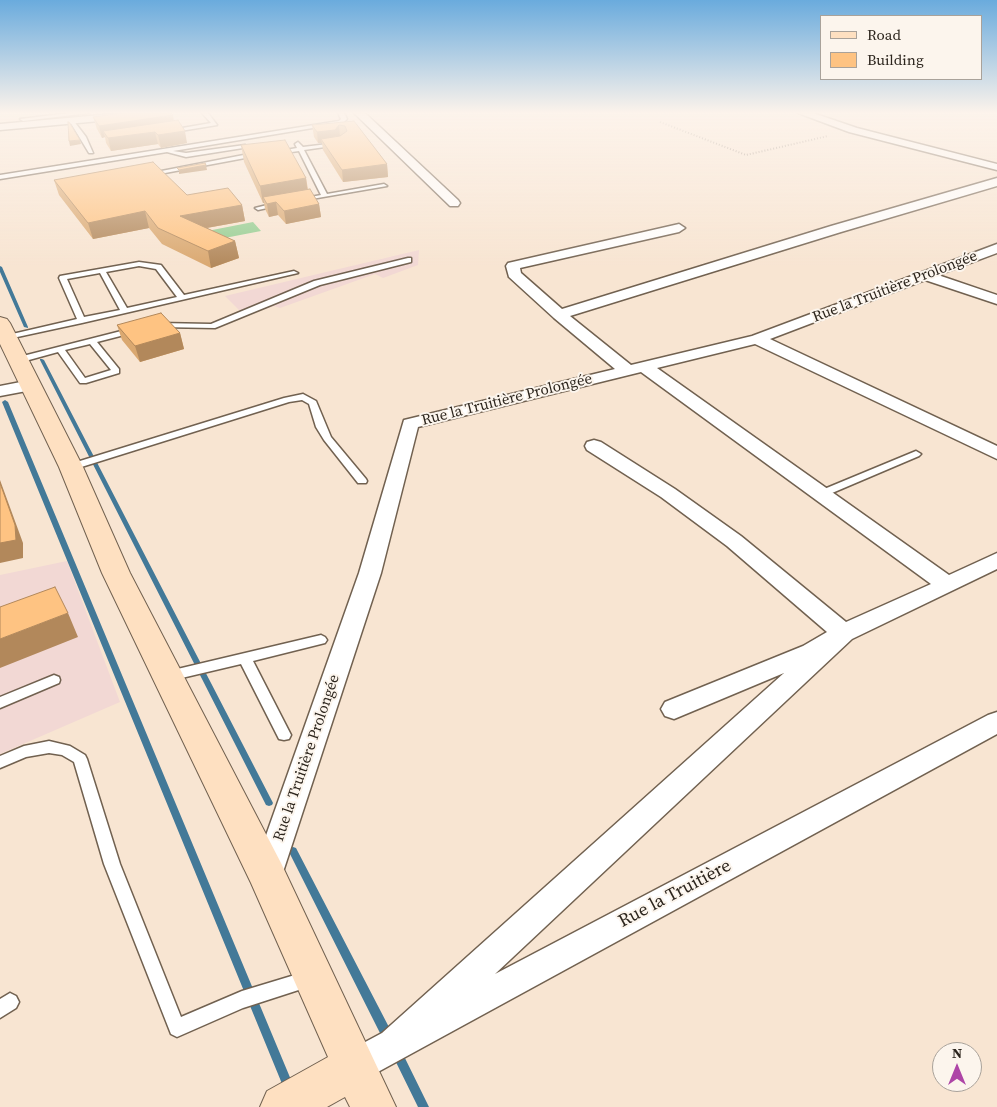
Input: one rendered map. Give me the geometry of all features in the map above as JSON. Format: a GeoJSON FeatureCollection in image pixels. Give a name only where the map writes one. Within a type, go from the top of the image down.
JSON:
{"type":"FeatureCollection","features":[{"type":"Feature","properties":{"kind":"main road"},"geometry":{"type":"LineString","coordinates":[[11,359],[71,467],[116,573],[268,876],[315,977],[353,1067],[373,1107]]}},
{"type":"Feature","properties":{"kind":"main road"},"geometry":{"type":"LineString","coordinates":[[283,1107],[353,1067]]}},
{"type":"Feature","properties":{"kind":"street"},"geometry":{"type":"LineString","coordinates":[[414,165],[454,203]]}},
{"type":"Feature","properties":{"kind":"street"},"geometry":{"type":"LineString","coordinates":[[559,315],[836,229],[997,182]]}},
{"type":"Feature","properties":{"kind":"street"},"geometry":{"type":"LineString","coordinates":[[679,228],[525,262],[513,266],[514,274],[559,315],[821,494],[948,585]]}},
{"type":"Feature","properties":{"kind":"street","name":"Rue la Truitière Prolongée"},"geometry":{"type":"LineString","coordinates":[[268,876],[370,573],[410,424],[756,339],[997,248]]}},
{"type":"Feature","properties":{"kind":"street"},"geometry":{"type":"LineString","coordinates":[[926,276],[997,300]]}},
{"type":"Feature","properties":{"kind":"street"},"geometry":{"type":"LineString","coordinates":[[756,339],[997,453]]}},
{"type":"Feature","properties":{"kind":"street"},"geometry":{"type":"LineString","coordinates":[[594,446],[668,493],[734,541],[844,633]]}},
{"type":"Feature","properties":{"kind":"street"},"geometry":{"type":"LineString","coordinates":[[674,709],[811,652],[844,633],[997,560]]}},
{"type":"Feature","properties":{"kind":"street"},"geometry":{"type":"LineString","coordinates":[[392,1046],[844,633]]}},
{"type":"Feature","properties":{"kind":"street","name":"Rue la Truitière"},"geometry":{"type":"LineString","coordinates":[[353,1067],[997,722]]}},
{"type":"Feature","properties":{"kind":"lane"},"geometry":{"type":"LineString","coordinates":[[0,177],[75,165]]}},
{"type":"Feature","properties":{"kind":"lane"},"geometry":{"type":"LineString","coordinates":[[146,174],[201,165]]}},
{"type":"Feature","properties":{"kind":"lane"},"geometry":{"type":"LineString","coordinates":[[309,165],[325,196]]}},
{"type":"Feature","properties":{"kind":"lane"},"geometry":{"type":"LineString","coordinates":[[297,201],[384,186]]}},
{"type":"Feature","properties":{"kind":"lane"},"geometry":{"type":"LineString","coordinates":[[258,208],[287,203]]}},
{"type":"Feature","properties":{"kind":"lane"},"geometry":{"type":"LineString","coordinates":[[11,359],[60,350],[148,326],[212,326],[317,283],[408,260]]}},
{"type":"Feature","properties":{"kind":"lane"},"geometry":{"type":"LineString","coordinates":[[82,321],[63,278],[139,264],[158,267],[182,298]]}},
{"type":"Feature","properties":{"kind":"lane"},"geometry":{"type":"LineString","coordinates":[[102,271],[125,311]]}},
{"type":"Feature","properties":{"kind":"lane"},"geometry":{"type":"LineString","coordinates":[[11,359],[82,321],[294,273]]}},
{"type":"Feature","properties":{"kind":"lane"},"geometry":{"type":"LineString","coordinates":[[60,350],[83,381],[116,371],[92,341]]}},
{"type":"Feature","properties":{"kind":"lane"},"geometry":{"type":"LineString","coordinates":[[71,467],[286,400],[303,398],[313,402],[324,433],[362,482]]}},
{"type":"Feature","properties":{"kind":"lane"},"geometry":{"type":"LineString","coordinates":[[821,494],[916,454]]}},
{"type":"Feature","properties":{"kind":"lane"},"geometry":{"type":"LineString","coordinates":[[167,676],[321,640]]}},
{"type":"Feature","properties":{"kind":"lane"},"geometry":{"type":"LineString","coordinates":[[245,658],[284,735]]}},
{"type":"Feature","properties":{"kind":"lane"},"geometry":{"type":"LineString","coordinates":[[0,703],[54,680]]}},
{"type":"Feature","properties":{"kind":"lane"},"geometry":{"type":"LineString","coordinates":[[0,762],[24,752],[49,747],[65,750],[80,759],[112,864],[177,1028],[242,1000],[315,977]]}},
{"type":"Feature","properties":{"kind":"shaded area"},"geometry":{"type":"Polygon","coordinates":[[[419,250],[418,265],[383,278],[375,274],[280,308],[274,306],[245,316],[225,296],[419,250]]]}},
{"type":"Feature","properties":{"kind":"shaded area"},"geometry":{"type":"Polygon","coordinates":[[[67,561],[120,702],[0,754],[0,575],[67,561]]]}},
{"type":"Feature","properties":{"kind":"green space"},"geometry":{"type":"Polygon","coordinates":[[[253,222],[261,231],[209,241],[202,232],[253,222]]]}},
{"type":"Feature","properties":{"kind":"building"},"geometry":{"type":"Polygon","coordinates":[[[138,165],[156,165],[187,195],[228,188],[242,205],[180,216],[235,241],[208,251],[158,228],[145,211],[88,223],[54,180],[138,165]]]}},
{"type":"Feature","properties":{"kind":"building"},"geometry":{"type":"Polygon","coordinates":[[[196,165],[206,165],[179,170],[177,168],[196,165]]]}},
{"type":"Feature","properties":{"kind":"building"},"geometry":{"type":"Polygon","coordinates":[[[250,165],[299,165],[306,178],[260,186],[250,165]]]}},
{"type":"Feature","properties":{"kind":"building"},"geometry":{"type":"Polygon","coordinates":[[[338,165],[382,165],[342,170],[338,165]]]}},
{"type":"Feature","properties":{"kind":"building"},"geometry":{"type":"Polygon","coordinates":[[[310,189],[319,204],[284,211],[276,202],[267,204],[263,197],[310,189]]]}},
{"type":"Feature","properties":{"kind":"building"},"geometry":{"type":"Polygon","coordinates":[[[161,313],[180,333],[135,346],[117,325],[161,313]]]}},
{"type":"Feature","properties":{"kind":"building"},"geometry":{"type":"Polygon","coordinates":[[[0,483],[15,525],[16,540],[0,543],[0,483]]]}},
{"type":"Feature","properties":{"kind":"building"},"geometry":{"type":"Polygon","coordinates":[[[55,587],[68,613],[0,639],[0,607],[55,587]]]}},
{"type":"Feature","properties":{"kind":"waterway"},"geometry":{"type":"LineString","coordinates":[[0,267],[26,327]]}},
{"type":"Feature","properties":{"kind":"waterway"},"geometry":{"type":"LineString","coordinates":[[42,360],[269,803]]}},
{"type":"Feature","properties":{"kind":"waterway"},"geometry":{"type":"LineString","coordinates":[[5,402],[289,1087]]}},
{"type":"Feature","properties":{"kind":"waterway"},"geometry":{"type":"LineString","coordinates":[[293,851],[388,1037]]}},
{"type":"Feature","properties":{"kind":"waterway"},"geometry":{"type":"LineString","coordinates":[[396,1052],[424,1107]]}}]}
